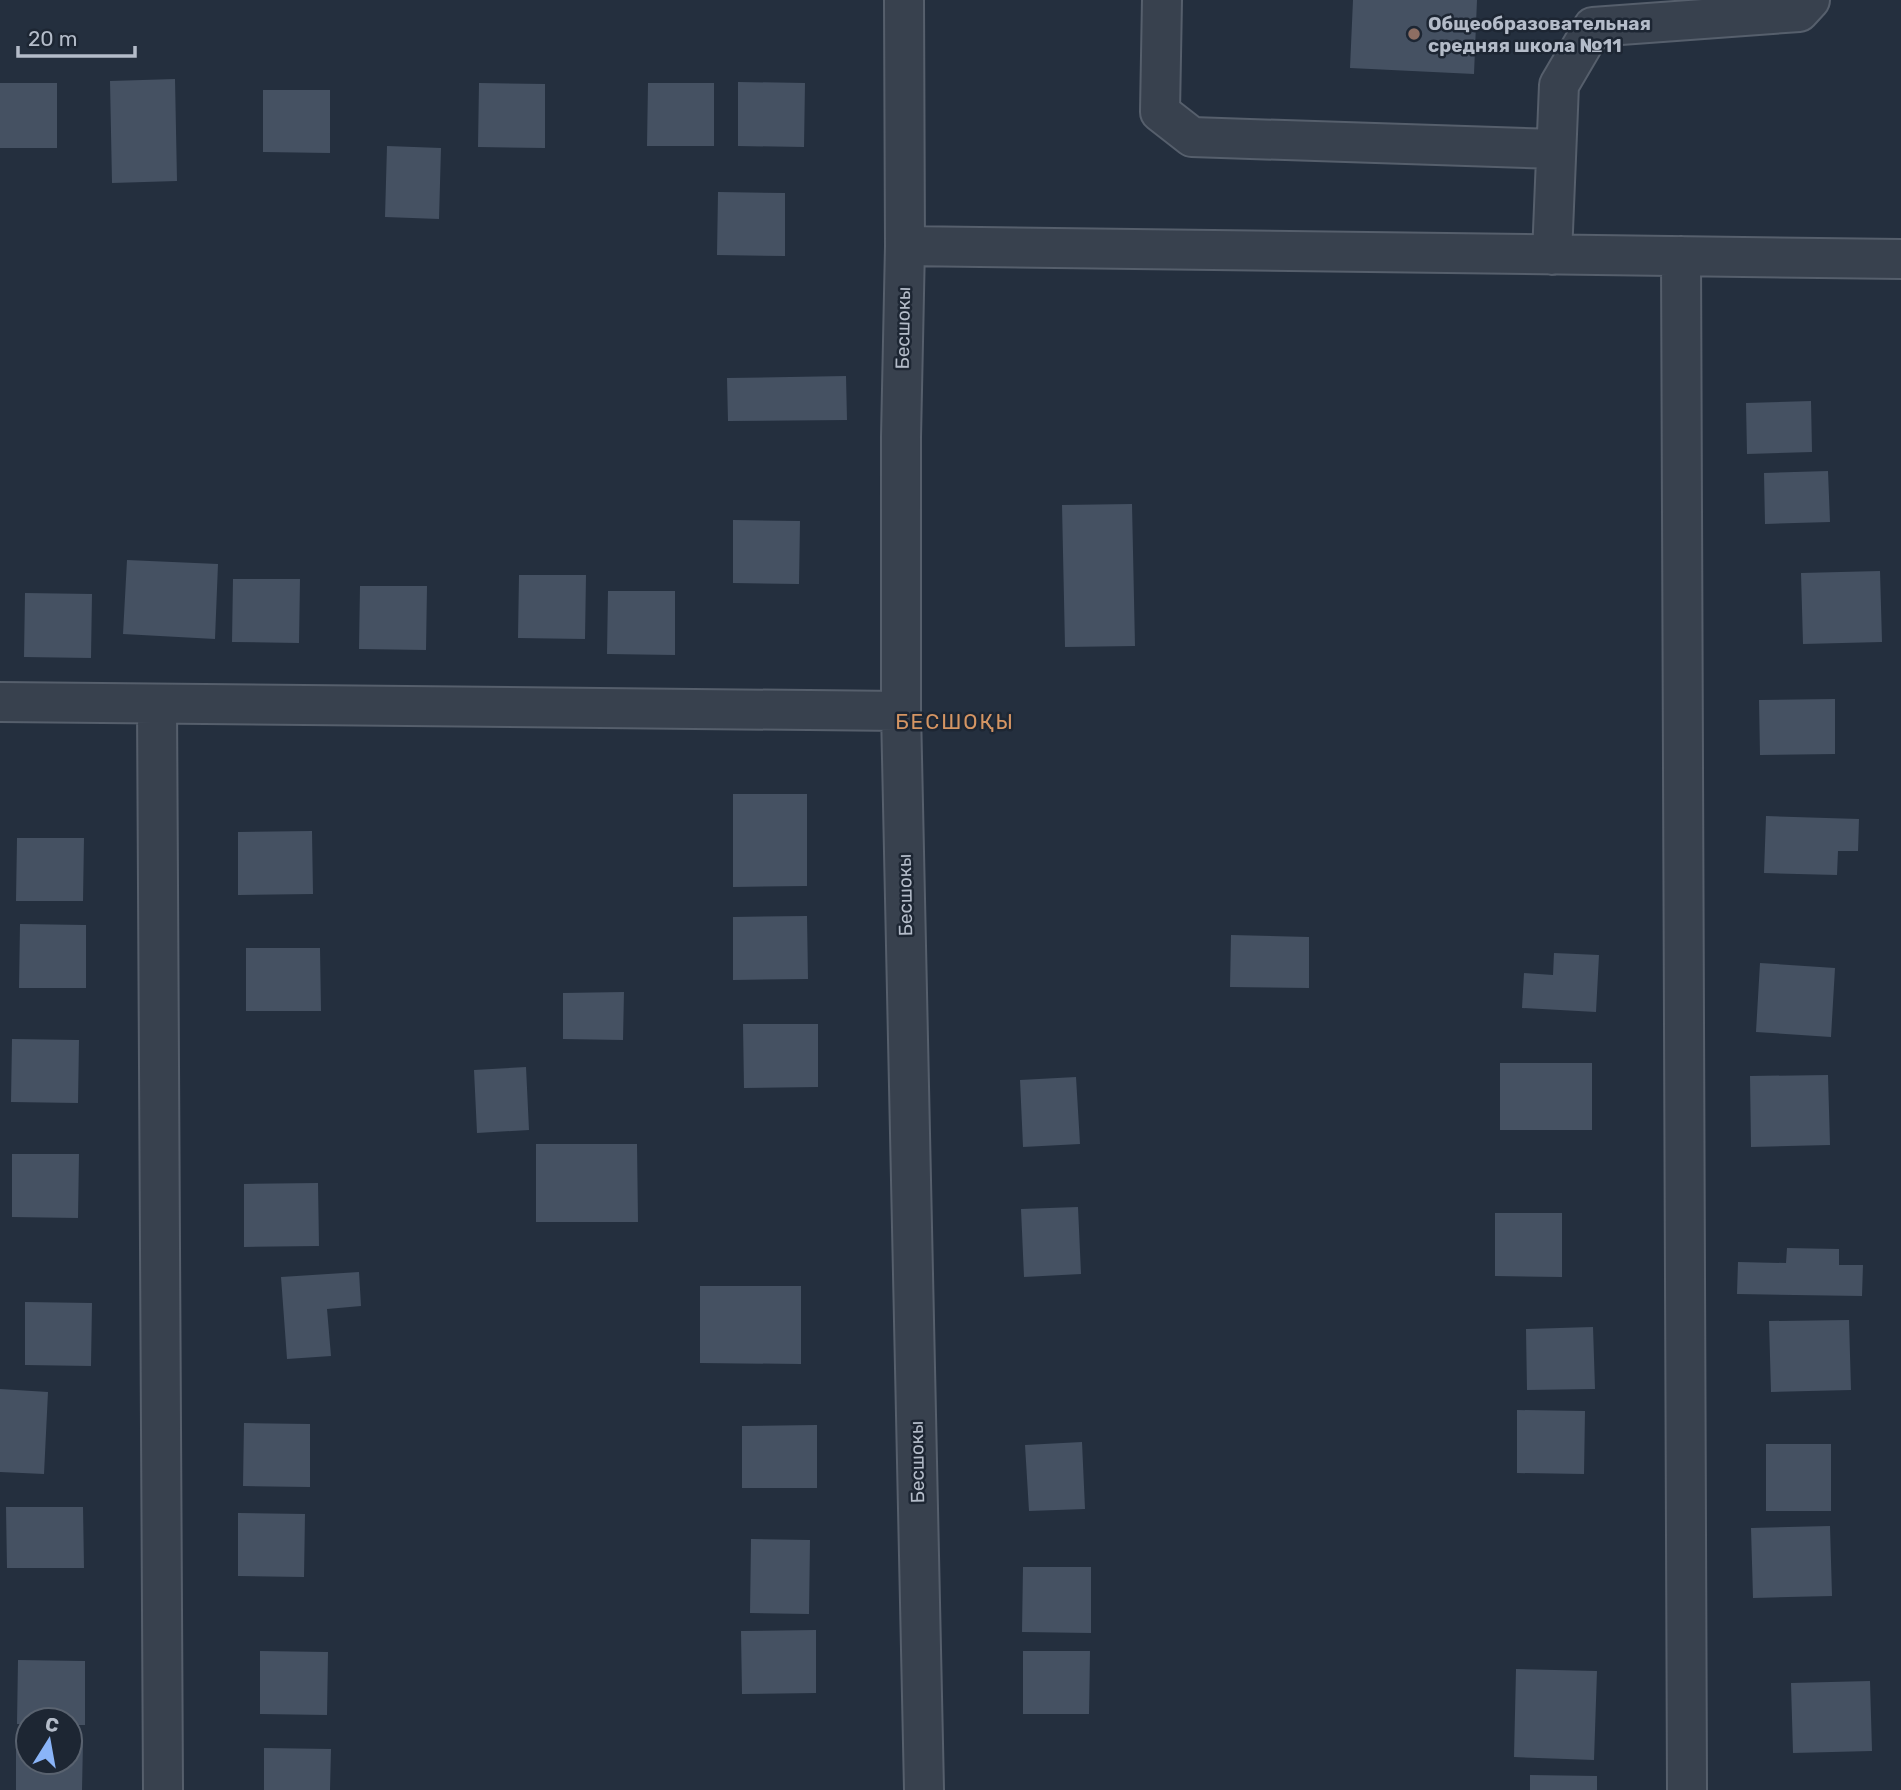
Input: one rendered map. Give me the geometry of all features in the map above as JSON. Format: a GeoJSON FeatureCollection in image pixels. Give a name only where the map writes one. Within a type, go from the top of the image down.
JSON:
{"type":"FeatureCollection","features":[{"type":"Feature","properties":{"kind":"street","name":"Бесшокы"},"geometry":{"type":"LineString","coordinates":[[904,0],[901,711],[924,1790]]}},
{"type":"Feature","properties":{"kind":"street"},"geometry":{"type":"LineString","coordinates":[[1162,0],[1160,112],[1192,137],[1556,149]]}},
{"type":"Feature","properties":{"kind":"street"},"geometry":{"type":"LineString","coordinates":[[1552,255],[1559,85],[1593,27],[1799,12],[1810,0]]}},
{"type":"Feature","properties":{"kind":"street"},"geometry":{"type":"LineString","coordinates":[[905,246],[1901,259]]}},
{"type":"Feature","properties":{"kind":"street"},"geometry":{"type":"LineString","coordinates":[[1681,256],[1687,1790]]}},
{"type":"Feature","properties":{"kind":"street"},"geometry":{"type":"LineString","coordinates":[[0,702],[901,711]]}},
{"type":"Feature","properties":{"kind":"street"},"geometry":{"type":"LineString","coordinates":[[157,704],[163,1790]]}},
{"type":"Feature","properties":{"kind":"building","name":"Общеобразовательная средняя школа №11"},"geometry":{"type":"Polygon","coordinates":[[[1353,0],[1477,0],[1474,74],[1350,68],[1353,0]]]}},
{"type":"Feature","properties":{"kind":"building"},"geometry":{"type":"Polygon","coordinates":[[[175,79],[177,181],[112,183],[110,81],[175,79]]]}},
{"type":"Feature","properties":{"kind":"building"},"geometry":{"type":"Polygon","coordinates":[[[738,82],[805,83],[804,147],[738,146],[738,82]]]}},
{"type":"Feature","properties":{"kind":"building"},"geometry":{"type":"Polygon","coordinates":[[[0,83],[57,83],[57,148],[0,148],[0,83]]]}},
{"type":"Feature","properties":{"kind":"building"},"geometry":{"type":"Polygon","coordinates":[[[479,83],[545,84],[545,148],[478,147],[479,83]]]}},
{"type":"Feature","properties":{"kind":"building"},"geometry":{"type":"Polygon","coordinates":[[[648,83],[714,83],[714,146],[647,146],[648,83]]]}},
{"type":"Feature","properties":{"kind":"building"},"geometry":{"type":"Polygon","coordinates":[[[263,90],[330,90],[330,153],[263,152],[263,90]]]}},
{"type":"Feature","properties":{"kind":"building"},"geometry":{"type":"Polygon","coordinates":[[[387,146],[441,148],[439,219],[385,217],[387,146]]]}},
{"type":"Feature","properties":{"kind":"building"},"geometry":{"type":"Polygon","coordinates":[[[718,192],[785,193],[785,256],[717,255],[718,192]]]}},
{"type":"Feature","properties":{"kind":"building"},"geometry":{"type":"Polygon","coordinates":[[[846,376],[847,420],[728,421],[727,378],[846,376]]]}},
{"type":"Feature","properties":{"kind":"building"},"geometry":{"type":"Polygon","coordinates":[[[1811,401],[1812,452],[1747,454],[1746,403],[1811,401]]]}},
{"type":"Feature","properties":{"kind":"building"},"geometry":{"type":"Polygon","coordinates":[[[1828,471],[1830,522],[1765,524],[1764,473],[1828,471]]]}},
{"type":"Feature","properties":{"kind":"building"},"geometry":{"type":"Polygon","coordinates":[[[1132,504],[1135,646],[1065,647],[1062,505],[1132,504]]]}},
{"type":"Feature","properties":{"kind":"building"},"geometry":{"type":"Polygon","coordinates":[[[733,520],[800,521],[799,584],[733,583],[733,520]]]}},
{"type":"Feature","properties":{"kind":"building"},"geometry":{"type":"Polygon","coordinates":[[[127,560],[218,564],[215,639],[123,634],[127,560]]]}},
{"type":"Feature","properties":{"kind":"building"},"geometry":{"type":"Polygon","coordinates":[[[1880,571],[1882,642],[1803,644],[1801,573],[1880,571]]]}},
{"type":"Feature","properties":{"kind":"building"},"geometry":{"type":"Polygon","coordinates":[[[519,575],[586,575],[585,639],[518,638],[519,575]]]}},
{"type":"Feature","properties":{"kind":"building"},"geometry":{"type":"Polygon","coordinates":[[[233,579],[300,579],[299,643],[232,642],[233,579]]]}},
{"type":"Feature","properties":{"kind":"building"},"geometry":{"type":"Polygon","coordinates":[[[360,586],[427,586],[426,650],[359,649],[360,586]]]}},
{"type":"Feature","properties":{"kind":"building"},"geometry":{"type":"Polygon","coordinates":[[[608,591],[675,591],[675,655],[607,654],[608,591]]]}},
{"type":"Feature","properties":{"kind":"building"},"geometry":{"type":"Polygon","coordinates":[[[25,593],[92,594],[91,658],[24,657],[25,593]]]}},
{"type":"Feature","properties":{"kind":"building"},"geometry":{"type":"Polygon","coordinates":[[[1835,699],[1835,754],[1760,755],[1759,700],[1835,699]]]}},
{"type":"Feature","properties":{"kind":"building"},"geometry":{"type":"Polygon","coordinates":[[[733,794],[807,794],[807,886],[733,887],[733,794]]]}},
{"type":"Feature","properties":{"kind":"building"},"geometry":{"type":"Polygon","coordinates":[[[1766,816],[1859,819],[1858,851],[1838,851],[1837,875],[1764,873],[1766,816]]]}},
{"type":"Feature","properties":{"kind":"building"},"geometry":{"type":"Polygon","coordinates":[[[312,831],[313,894],[238,895],[238,832],[312,831]]]}},
{"type":"Feature","properties":{"kind":"building"},"geometry":{"type":"Polygon","coordinates":[[[17,838],[84,838],[83,901],[16,901],[17,838]]]}},
{"type":"Feature","properties":{"kind":"building"},"geometry":{"type":"Polygon","coordinates":[[[807,916],[808,979],[733,980],[733,917],[807,916]]]}},
{"type":"Feature","properties":{"kind":"building"},"geometry":{"type":"Polygon","coordinates":[[[20,924],[86,925],[86,988],[19,988],[20,924]]]}},
{"type":"Feature","properties":{"kind":"building"},"geometry":{"type":"Polygon","coordinates":[[[1231,935],[1309,937],[1309,988],[1230,987],[1231,935]]]}},
{"type":"Feature","properties":{"kind":"building"},"geometry":{"type":"Polygon","coordinates":[[[246,948],[320,948],[321,1011],[246,1011],[246,948]]]}},
{"type":"Feature","properties":{"kind":"building"},"geometry":{"type":"Polygon","coordinates":[[[1554,953],[1599,955],[1596,1012],[1522,1008],[1524,973],[1553,975],[1554,953]]]}},
{"type":"Feature","properties":{"kind":"building"},"geometry":{"type":"Polygon","coordinates":[[[1760,963],[1835,968],[1831,1037],[1756,1032],[1760,963]]]}},
{"type":"Feature","properties":{"kind":"building"},"geometry":{"type":"Polygon","coordinates":[[[624,992],[623,1040],[563,1039],[563,993],[624,992]]]}},
{"type":"Feature","properties":{"kind":"building"},"geometry":{"type":"Polygon","coordinates":[[[743,1024],[818,1024],[818,1087],[744,1088],[743,1024]]]}},
{"type":"Feature","properties":{"kind":"building"},"geometry":{"type":"Polygon","coordinates":[[[12,1039],[79,1040],[78,1103],[11,1102],[12,1039]]]}},
{"type":"Feature","properties":{"kind":"building"},"geometry":{"type":"Polygon","coordinates":[[[1500,1063],[1592,1063],[1592,1130],[1500,1130],[1500,1063]]]}},
{"type":"Feature","properties":{"kind":"building"},"geometry":{"type":"Polygon","coordinates":[[[526,1067],[529,1130],[477,1133],[474,1070],[526,1067]]]}},
{"type":"Feature","properties":{"kind":"building"},"geometry":{"type":"Polygon","coordinates":[[[1828,1075],[1830,1145],[1751,1147],[1750,1076],[1828,1075]]]}},
{"type":"Feature","properties":{"kind":"building"},"geometry":{"type":"Polygon","coordinates":[[[1076,1077],[1080,1144],[1023,1147],[1020,1080],[1076,1077]]]}},
{"type":"Feature","properties":{"kind":"building"},"geometry":{"type":"Polygon","coordinates":[[[536,1144],[637,1144],[638,1222],[536,1222],[536,1144]]]}},
{"type":"Feature","properties":{"kind":"building"},"geometry":{"type":"Polygon","coordinates":[[[12,1154],[79,1154],[78,1218],[12,1217],[12,1154]]]}},
{"type":"Feature","properties":{"kind":"building"},"geometry":{"type":"Polygon","coordinates":[[[318,1183],[319,1246],[244,1247],[244,1184],[318,1183]]]}},
{"type":"Feature","properties":{"kind":"building"},"geometry":{"type":"Polygon","coordinates":[[[1078,1207],[1081,1274],[1024,1277],[1021,1209],[1078,1207]]]}},
{"type":"Feature","properties":{"kind":"building"},"geometry":{"type":"Polygon","coordinates":[[[1495,1213],[1562,1213],[1562,1277],[1495,1276],[1495,1213]]]}},
{"type":"Feature","properties":{"kind":"building"},"geometry":{"type":"Polygon","coordinates":[[[1787,1248],[1839,1249],[1839,1265],[1863,1265],[1862,1296],[1737,1294],[1738,1262],[1786,1263],[1787,1248]]]}},
{"type":"Feature","properties":{"kind":"building"},"geometry":{"type":"Polygon","coordinates":[[[359,1272],[361,1306],[327,1309],[331,1356],[287,1359],[281,1277],[359,1272]]]}},
{"type":"Feature","properties":{"kind":"building"},"geometry":{"type":"Polygon","coordinates":[[[700,1286],[801,1286],[801,1364],[700,1363],[700,1286]]]}},
{"type":"Feature","properties":{"kind":"building"},"geometry":{"type":"Polygon","coordinates":[[[25,1302],[92,1303],[91,1366],[25,1365],[25,1302]]]}},
{"type":"Feature","properties":{"kind":"building"},"geometry":{"type":"Polygon","coordinates":[[[1849,1320],[1851,1390],[1771,1392],[1769,1321],[1849,1320]]]}},
{"type":"Feature","properties":{"kind":"building"},"geometry":{"type":"Polygon","coordinates":[[[1593,1327],[1595,1389],[1527,1390],[1526,1329],[1593,1327]]]}},
{"type":"Feature","properties":{"kind":"building"},"geometry":{"type":"Polygon","coordinates":[[[0,1389],[48,1392],[44,1474],[0,1472],[0,1389]]]}},
{"type":"Feature","properties":{"kind":"building"},"geometry":{"type":"Polygon","coordinates":[[[1517,1410],[1585,1411],[1584,1474],[1517,1473],[1517,1410]]]}},
{"type":"Feature","properties":{"kind":"building"},"geometry":{"type":"Polygon","coordinates":[[[244,1423],[310,1424],[310,1487],[243,1486],[244,1423]]]}},
{"type":"Feature","properties":{"kind":"building"},"geometry":{"type":"Polygon","coordinates":[[[817,1425],[817,1488],[742,1488],[742,1426],[817,1425]]]}},
{"type":"Feature","properties":{"kind":"building"},"geometry":{"type":"Polygon","coordinates":[[[1082,1442],[1085,1509],[1029,1511],[1025,1445],[1082,1442]]]}},
{"type":"Feature","properties":{"kind":"building"},"geometry":{"type":"Polygon","coordinates":[[[1766,1444],[1831,1444],[1831,1511],[1766,1511],[1766,1444]]]}},
{"type":"Feature","properties":{"kind":"building"},"geometry":{"type":"Polygon","coordinates":[[[6,1507],[83,1507],[84,1568],[7,1568],[6,1507]]]}},
{"type":"Feature","properties":{"kind":"building"},"geometry":{"type":"Polygon","coordinates":[[[238,1513],[305,1514],[304,1577],[238,1576],[238,1513]]]}},
{"type":"Feature","properties":{"kind":"building"},"geometry":{"type":"Polygon","coordinates":[[[1830,1526],[1832,1596],[1753,1598],[1751,1528],[1830,1526]]]}},
{"type":"Feature","properties":{"kind":"building"},"geometry":{"type":"Polygon","coordinates":[[[751,1539],[810,1540],[809,1614],[750,1613],[751,1539]]]}},
{"type":"Feature","properties":{"kind":"building"},"geometry":{"type":"Polygon","coordinates":[[[1023,1567],[1091,1567],[1091,1633],[1022,1632],[1023,1567]]]}},
{"type":"Feature","properties":{"kind":"building"},"geometry":{"type":"Polygon","coordinates":[[[816,1630],[816,1693],[742,1694],[741,1631],[816,1630]]]}},
{"type":"Feature","properties":{"kind":"building"},"geometry":{"type":"Polygon","coordinates":[[[260,1651],[328,1652],[327,1715],[260,1714],[260,1651]]]}},
{"type":"Feature","properties":{"kind":"building"},"geometry":{"type":"Polygon","coordinates":[[[1023,1651],[1090,1651],[1089,1714],[1023,1714],[1023,1651]]]}},
{"type":"Feature","properties":{"kind":"building"},"geometry":{"type":"Polygon","coordinates":[[[18,1660],[85,1661],[85,1725],[84,1706],[17,1706],[18,1660]]]}},
{"type":"Feature","properties":{"kind":"building"},"geometry":{"type":"Polygon","coordinates":[[[1516,1669],[1597,1671],[1594,1760],[1514,1757],[1516,1669]]]}},
{"type":"Feature","properties":{"kind":"building"},"geometry":{"type":"Polygon","coordinates":[[[1870,1681],[1872,1751],[1793,1753],[1791,1683],[1870,1681]]]}},
{"type":"Feature","properties":{"kind":"building"},"geometry":{"type":"Polygon","coordinates":[[[264,1748],[331,1749],[330,1790],[264,1790],[264,1748]]]}},
{"type":"Feature","properties":{"kind":"building"},"geometry":{"type":"Polygon","coordinates":[[[1530,1775],[1597,1776],[1597,1790],[1530,1790],[1530,1775]]]}},
{"type":"Feature","properties":{"kind":"building"},"geometry":{"type":"Polygon","coordinates":[[[16,1776],[82,1776],[82,1790],[16,1790],[16,1776]]]}},
{"type":"Feature","properties":{"kind":"place","name":"Общеобразовательная средняя школа №11"},"geometry":{"type":"Point","coordinates":[1414,34]}},
{"type":"Feature","properties":{"kind":"district","name":"БЕСШОҚЫ"},"geometry":{"type":"Point","coordinates":[955,721]}}]}
